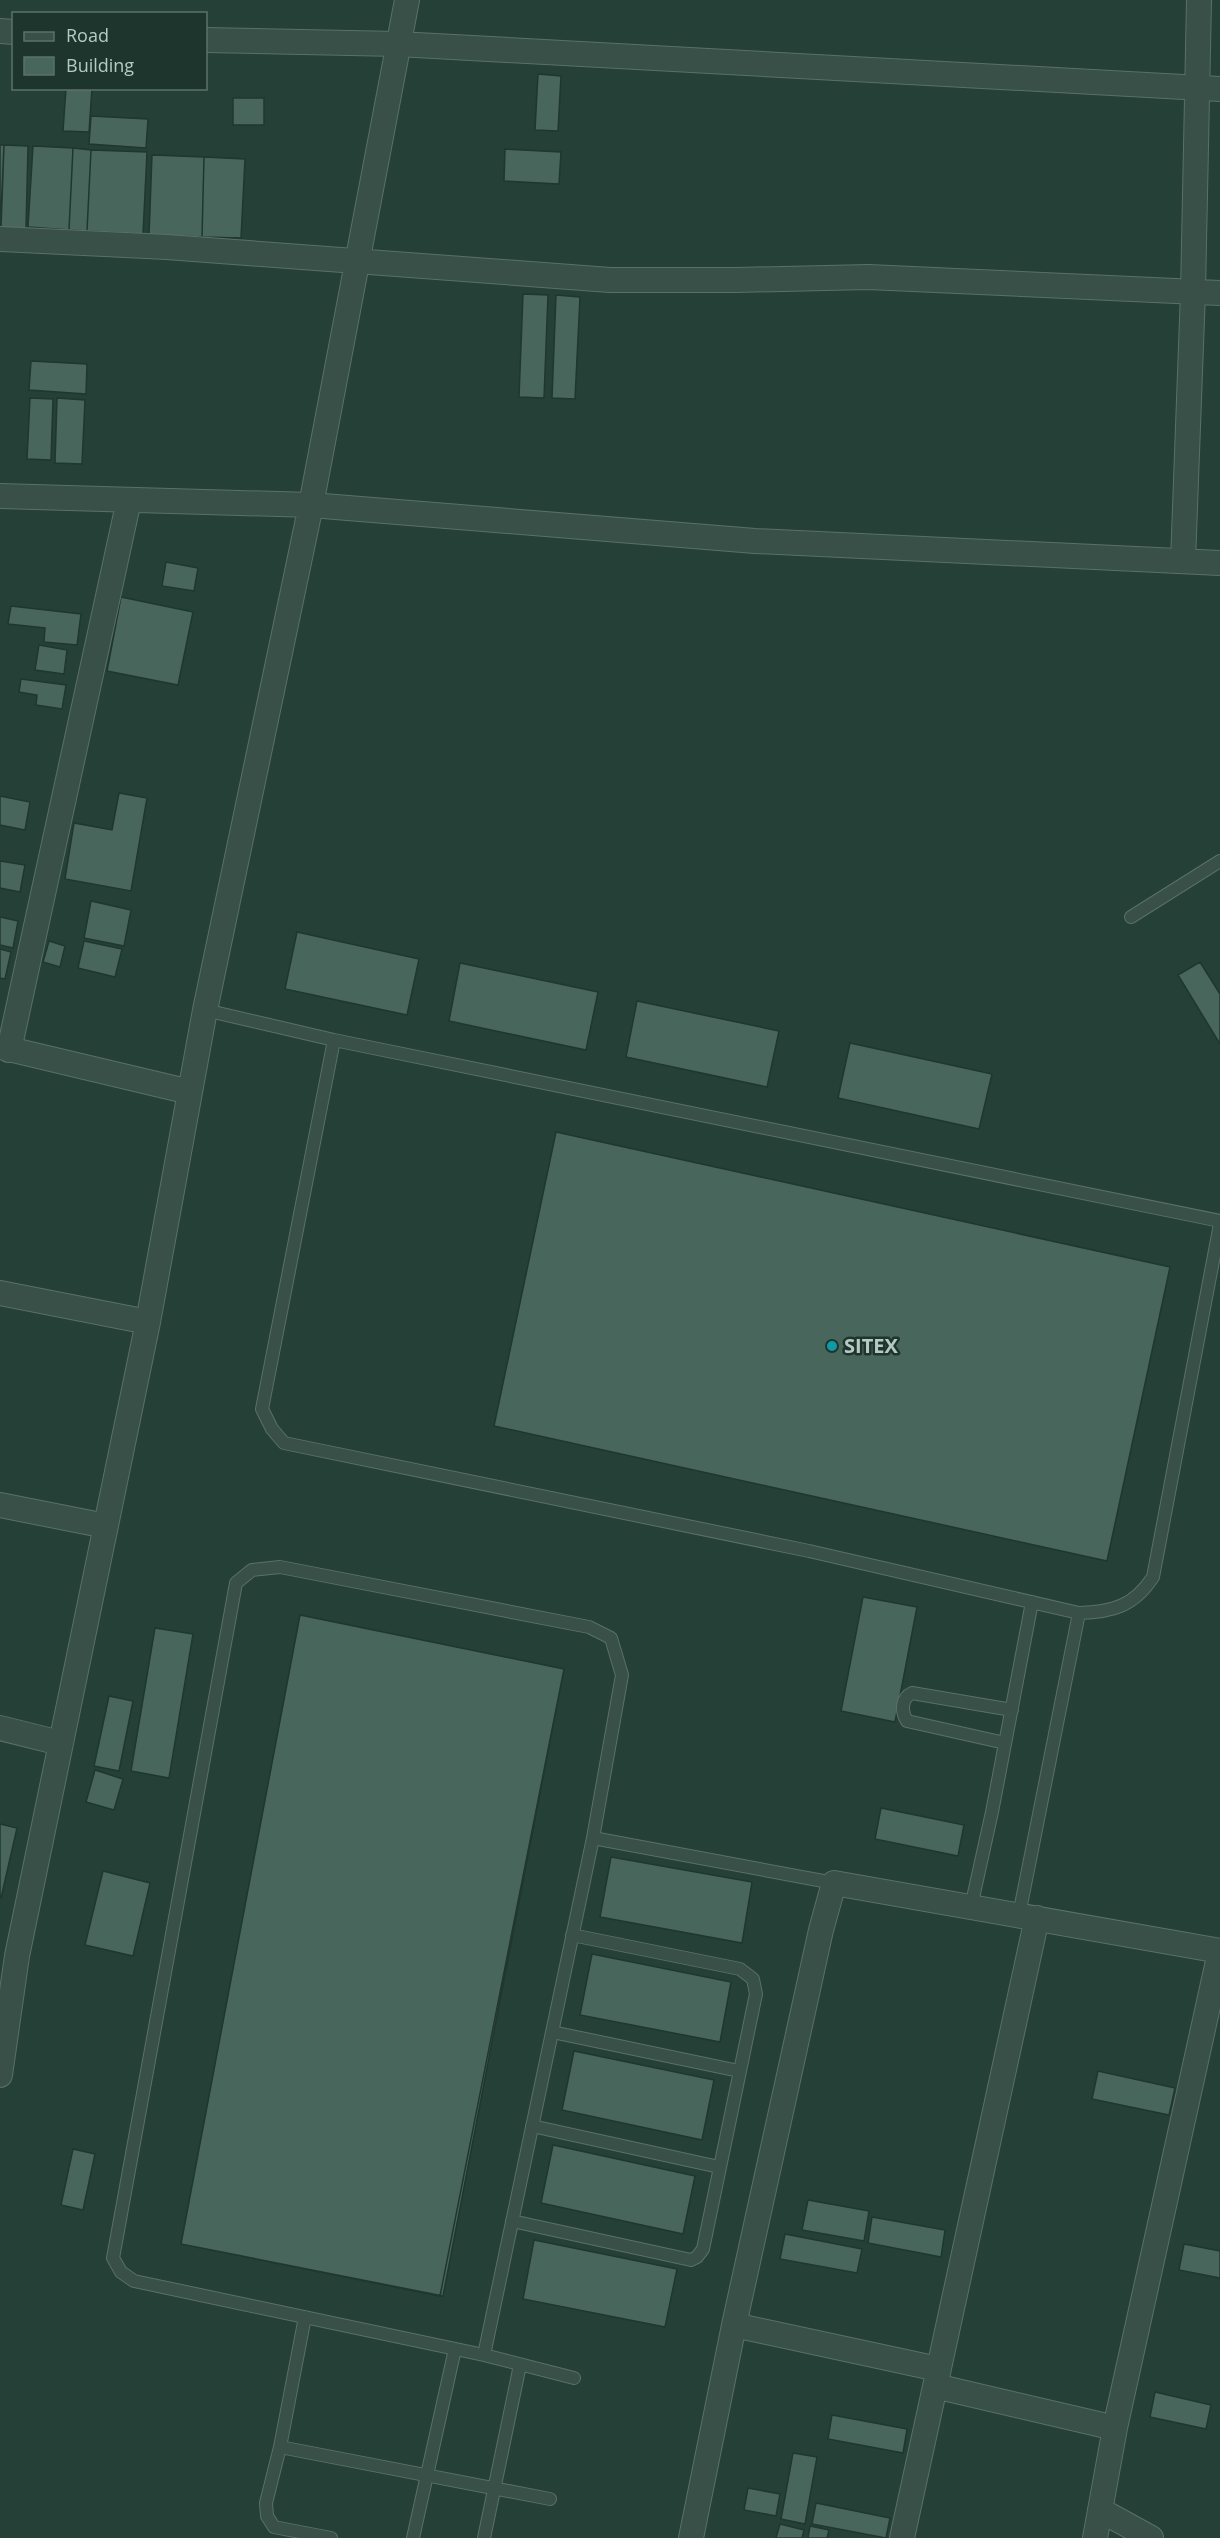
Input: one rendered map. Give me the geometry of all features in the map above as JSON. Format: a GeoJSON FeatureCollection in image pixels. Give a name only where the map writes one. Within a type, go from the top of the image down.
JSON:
{"type":"FeatureCollection","features":[{"type":"Feature","properties":{"kind":"street"},"geometry":{"type":"LineString","coordinates":[[0,2075],[9,1954],[60,1743],[148,1322],[205,1010],[311,505],[407,0]]}},
{"type":"Feature","properties":{"kind":"street"},"geometry":{"type":"LineString","coordinates":[[1183,561],[1193,292],[1199,0]]}},
{"type":"Feature","properties":{"kind":"street"},"geometry":{"type":"LineString","coordinates":[[207,40],[398,44],[1220,89]]}},
{"type":"Feature","properties":{"kind":"street"},"geometry":{"type":"LineString","coordinates":[[0,239],[167,247],[610,280],[868,277],[1220,293]]}},
{"type":"Feature","properties":{"kind":"street"},"geometry":{"type":"LineString","coordinates":[[0,496],[311,505],[755,541],[1220,563]]}},
{"type":"Feature","properties":{"kind":"street"},"geometry":{"type":"LineString","coordinates":[[129,500],[5,1048],[190,1092]]}},
{"type":"Feature","properties":{"kind":"street"},"geometry":{"type":"LineString","coordinates":[[0,1293],[148,1322]]}},
{"type":"Feature","properties":{"kind":"street"},"geometry":{"type":"LineString","coordinates":[[0,1505],[106,1526]]}},
{"type":"Feature","properties":{"kind":"street"},"geometry":{"type":"LineString","coordinates":[[0,1728],[60,1743]]}},
{"type":"Feature","properties":{"kind":"street"},"geometry":{"type":"LineString","coordinates":[[690,2538],[734,2325],[821,1930],[834,1883],[1220,1951],[1115,2428],[1095,2538]]}},
{"type":"Feature","properties":{"kind":"street"},"geometry":{"type":"LineString","coordinates":[[902,2538],[1028,1916]]}},
{"type":"Feature","properties":{"kind":"street"},"geometry":{"type":"LineString","coordinates":[[734,2325],[1115,2428]]}},
{"type":"Feature","properties":{"kind":"street"},"geometry":{"type":"LineString","coordinates":[[1100,2510],[1151,2538]]}},
{"type":"Feature","properties":{"kind":"lane"},"geometry":{"type":"LineString","coordinates":[[1131,917],[1220,861]]}},
{"type":"Feature","properties":{"kind":"lane"},"geometry":{"type":"LineString","coordinates":[[205,1010],[334,1040],[1220,1223],[1152,1577],[1143,1592],[1116,1609],[1080,1612],[808,1551],[284,1443],[272,1429],[262,1409],[334,1040]]}},
{"type":"Feature","properties":{"kind":"lane"},"geometry":{"type":"LineString","coordinates":[[484,2355],[593,1838],[622,1675],[611,1638],[590,1626],[280,1566],[252,1570],[236,1583],[113,2258],[121,2272],[134,2281],[484,2355],[574,2378]]}},
{"type":"Feature","properties":{"kind":"lane"},"geometry":{"type":"LineString","coordinates":[[971,1907],[1032,1602]]}},
{"type":"Feature","properties":{"kind":"lane"},"geometry":{"type":"LineString","coordinates":[[1028,1916],[1080,1612]]}},
{"type":"Feature","properties":{"kind":"lane"},"geometry":{"type":"LineString","coordinates":[[1005,1743],[907,1721],[903,1706],[905,1699],[912,1693],[1012,1710]]}},
{"type":"Feature","properties":{"kind":"lane"},"geometry":{"type":"LineString","coordinates":[[593,1838],[834,1883]]}},
{"type":"Feature","properties":{"kind":"lane"},"geometry":{"type":"LineString","coordinates":[[512,2221],[691,2260],[697,2257],[703,2249],[756,1994],[753,1980],[740,1969],[572,1935]]}},
{"type":"Feature","properties":{"kind":"lane"},"geometry":{"type":"LineString","coordinates":[[552,2032],[739,2071]]}},
{"type":"Feature","properties":{"kind":"lane"},"geometry":{"type":"LineString","coordinates":[[532,2126],[719,2167]]}},
{"type":"Feature","properties":{"kind":"lane"},"geometry":{"type":"LineString","coordinates":[[305,2317],[280,2447],[266,2503],[267,2516],[274,2527],[330,2538]]}},
{"type":"Feature","properties":{"kind":"lane"},"geometry":{"type":"LineString","coordinates":[[413,2538],[455,2349]]}},
{"type":"Feature","properties":{"kind":"lane"},"geometry":{"type":"LineString","coordinates":[[484,2538],[520,2365]]}},
{"type":"Feature","properties":{"kind":"lane"},"geometry":{"type":"LineString","coordinates":[[280,2447],[550,2499]]}},
{"type":"Feature","properties":{"kind":"building"},"geometry":{"type":"Polygon","coordinates":[[[538,74],[561,76],[558,131],[535,130],[538,74]]]}},
{"type":"Feature","properties":{"kind":"building"},"geometry":{"type":"Polygon","coordinates":[[[66,90],[92,90],[89,132],[63,131],[66,90]]]}},
{"type":"Feature","properties":{"kind":"building"},"geometry":{"type":"Polygon","coordinates":[[[233,98],[264,98],[264,125],[233,125],[233,98]]]}},
{"type":"Feature","properties":{"kind":"building"},"geometry":{"type":"Polygon","coordinates":[[[91,116],[148,119],[146,148],[89,144],[91,116]]]}},
{"type":"Feature","properties":{"kind":"building"},"geometry":{"type":"Polygon","coordinates":[[[0,145],[4,145],[1,213],[0,213],[0,145]]]}},
{"type":"Feature","properties":{"kind":"building"},"geometry":{"type":"Polygon","coordinates":[[[4,145],[28,146],[26,229],[1,228],[4,145]]]}},
{"type":"Feature","properties":{"kind":"building"},"geometry":{"type":"Polygon","coordinates":[[[33,146],[73,148],[69,230],[28,227],[33,146]]]}},
{"type":"Feature","properties":{"kind":"building"},"geometry":{"type":"Polygon","coordinates":[[[73,148],[91,150],[87,231],[69,230],[73,148]]]}},
{"type":"Feature","properties":{"kind":"building"},"geometry":{"type":"Polygon","coordinates":[[[505,149],[561,152],[559,184],[504,181],[505,149]]]}},
{"type":"Feature","properties":{"kind":"building"},"geometry":{"type":"Polygon","coordinates":[[[91,150],[147,152],[143,234],[87,231],[91,150]]]}},
{"type":"Feature","properties":{"kind":"building"},"geometry":{"type":"Polygon","coordinates":[[[152,155],[204,157],[202,237],[149,235],[152,155]]]}},
{"type":"Feature","properties":{"kind":"building"},"geometry":{"type":"Polygon","coordinates":[[[204,157],[245,159],[241,238],[202,237],[204,157]]]}},
{"type":"Feature","properties":{"kind":"building"},"geometry":{"type":"Polygon","coordinates":[[[523,294],[548,295],[544,398],[519,397],[523,294]]]}},
{"type":"Feature","properties":{"kind":"building"},"geometry":{"type":"Polygon","coordinates":[[[556,295],[580,297],[575,399],[552,398],[556,295]]]}},
{"type":"Feature","properties":{"kind":"building"},"geometry":{"type":"Polygon","coordinates":[[[31,361],[87,364],[86,394],[29,390],[31,361]]]}},
{"type":"Feature","properties":{"kind":"building"},"geometry":{"type":"Polygon","coordinates":[[[30,398],[53,399],[51,460],[27,459],[30,398]]]}},
{"type":"Feature","properties":{"kind":"building"},"geometry":{"type":"Polygon","coordinates":[[[57,398],[85,400],[82,464],[55,463],[57,398]]]}},
{"type":"Feature","properties":{"kind":"building"},"geometry":{"type":"Polygon","coordinates":[[[166,562],[198,568],[194,591],[162,586],[166,562]]]}},
{"type":"Feature","properties":{"kind":"building"},"geometry":{"type":"Polygon","coordinates":[[[121,597],[193,612],[178,685],[107,671],[121,597]]]}},
{"type":"Feature","properties":{"kind":"building"},"geometry":{"type":"Polygon","coordinates":[[[11,606],[81,614],[77,645],[44,642],[45,628],[8,624],[11,606]]]}},
{"type":"Feature","properties":{"kind":"building"},"geometry":{"type":"Polygon","coordinates":[[[39,645],[67,650],[64,674],[35,670],[39,645]]]}},
{"type":"Feature","properties":{"kind":"building"},"geometry":{"type":"Polygon","coordinates":[[[21,679],[66,685],[62,709],[36,705],[37,695],[19,692],[21,679]]]}},
{"type":"Feature","properties":{"kind":"building"},"geometry":{"type":"Polygon","coordinates":[[[119,793],[147,798],[131,891],[65,879],[74,823],[112,830],[119,793]]]}},
{"type":"Feature","properties":{"kind":"building"},"geometry":{"type":"Polygon","coordinates":[[[0,796],[30,802],[25,830],[0,825],[0,796]]]}},
{"type":"Feature","properties":{"kind":"building"},"geometry":{"type":"Polygon","coordinates":[[[0,861],[25,865],[20,892],[0,888],[0,861]]]}},
{"type":"Feature","properties":{"kind":"building"},"geometry":{"type":"Polygon","coordinates":[[[91,901],[131,910],[124,946],[84,938],[91,901]]]}},
{"type":"Feature","properties":{"kind":"building"},"geometry":{"type":"Polygon","coordinates":[[[0,917],[18,921],[13,948],[0,945],[0,917]]]}},
{"type":"Feature","properties":{"kind":"building"},"geometry":{"type":"Polygon","coordinates":[[[297,932],[419,959],[407,1015],[285,989],[297,932]]]}},
{"type":"Feature","properties":{"kind":"building"},"geometry":{"type":"Polygon","coordinates":[[[49,941],[65,946],[60,967],[43,962],[49,941]]]}},
{"type":"Feature","properties":{"kind":"building"},"geometry":{"type":"Polygon","coordinates":[[[84,941],[122,949],[115,977],[78,968],[84,941]]]}},
{"type":"Feature","properties":{"kind":"building"},"geometry":{"type":"Polygon","coordinates":[[[0,949],[11,952],[5,979],[0,978],[0,949]]]}},
{"type":"Feature","properties":{"kind":"building"},"geometry":{"type":"Polygon","coordinates":[[[1200,962],[1220,994],[1220,1044],[1178,975],[1200,962]]]}},
{"type":"Feature","properties":{"kind":"building"},"geometry":{"type":"Polygon","coordinates":[[[460,963],[598,992],[586,1050],[449,1021],[460,963]]]}},
{"type":"Feature","properties":{"kind":"building"},"geometry":{"type":"Polygon","coordinates":[[[637,1001],[779,1031],[767,1087],[626,1057],[637,1001]]]}},
{"type":"Feature","properties":{"kind":"building"},"geometry":{"type":"Polygon","coordinates":[[[850,1043],[992,1074],[979,1129],[838,1098],[850,1043]]]}},
{"type":"Feature","properties":{"kind":"building","name":"SITEX"},"geometry":{"type":"Polygon","coordinates":[[[556,1132],[1170,1267],[1107,1561],[494,1426],[556,1132]]]}},
{"type":"Feature","properties":{"kind":"building"},"geometry":{"type":"Polygon","coordinates":[[[863,1597],[917,1607],[895,1722],[841,1711],[863,1597]]]}},
{"type":"Feature","properties":{"kind":"building"},"geometry":{"type":"Polygon","coordinates":[[[300,1615],[564,1669],[443,2296],[181,2244],[300,1615]]]}},
{"type":"Feature","properties":{"kind":"building"},"geometry":{"type":"Polygon","coordinates":[[[300,1615],[564,1669],[440,2296],[181,2244],[300,1615]]]}},
{"type":"Feature","properties":{"kind":"building"},"geometry":{"type":"Polygon","coordinates":[[[155,1628],[193,1634],[169,1778],[131,1771],[155,1628]]]}},
{"type":"Feature","properties":{"kind":"building"},"geometry":{"type":"Polygon","coordinates":[[[109,1696],[133,1701],[119,1771],[94,1766],[109,1696]]]}},
{"type":"Feature","properties":{"kind":"building"},"geometry":{"type":"Polygon","coordinates":[[[95,1770],[123,1779],[114,1810],[86,1802],[95,1770]]]}},
{"type":"Feature","properties":{"kind":"building"},"geometry":{"type":"Polygon","coordinates":[[[881,1808],[964,1825],[958,1856],[875,1839],[881,1808]]]}},
{"type":"Feature","properties":{"kind":"building"},"geometry":{"type":"Polygon","coordinates":[[[0,1824],[17,1828],[1,1898],[0,1898],[0,1824]]]}},
{"type":"Feature","properties":{"kind":"building"},"geometry":{"type":"Polygon","coordinates":[[[611,1857],[752,1882],[742,1943],[600,1917],[611,1857]]]}},
{"type":"Feature","properties":{"kind":"building"},"geometry":{"type":"Polygon","coordinates":[[[103,1871],[150,1883],[133,1956],[85,1945],[103,1871]]]}},
{"type":"Feature","properties":{"kind":"building"},"geometry":{"type":"Polygon","coordinates":[[[592,1954],[731,1982],[720,2042],[580,2015],[592,1954]]]}},
{"type":"Feature","properties":{"kind":"building"},"geometry":{"type":"Polygon","coordinates":[[[574,2051],[714,2080],[702,2140],[562,2110],[574,2051]]]}},
{"type":"Feature","properties":{"kind":"building"},"geometry":{"type":"Polygon","coordinates":[[[1098,2071],[1175,2088],[1169,2115],[1092,2099],[1098,2071]]]}},
{"type":"Feature","properties":{"kind":"building"},"geometry":{"type":"Polygon","coordinates":[[[553,2145],[695,2176],[683,2234],[541,2203],[553,2145]]]}},
{"type":"Feature","properties":{"kind":"building"},"geometry":{"type":"Polygon","coordinates":[[[73,2149],[95,2154],[83,2210],[61,2205],[73,2149]]]}},
{"type":"Feature","properties":{"kind":"building"},"geometry":{"type":"Polygon","coordinates":[[[808,2200],[869,2211],[864,2241],[802,2230],[808,2200]]]}},
{"type":"Feature","properties":{"kind":"building"},"geometry":{"type":"Polygon","coordinates":[[[872,2217],[945,2230],[941,2257],[868,2243],[872,2217]]]}},
{"type":"Feature","properties":{"kind":"building"},"geometry":{"type":"Polygon","coordinates":[[[785,2234],[862,2249],[857,2273],[780,2259],[785,2234]]]}},
{"type":"Feature","properties":{"kind":"building"},"geometry":{"type":"Polygon","coordinates":[[[534,2240],[677,2269],[665,2327],[523,2299],[534,2240]]]}},
{"type":"Feature","properties":{"kind":"building"},"geometry":{"type":"Polygon","coordinates":[[[1184,2244],[1220,2251],[1220,2278],[1179,2270],[1184,2244]]]}},
{"type":"Feature","properties":{"kind":"building"},"geometry":{"type":"Polygon","coordinates":[[[1155,2392],[1211,2405],[1206,2429],[1150,2417],[1155,2392]]]}},
{"type":"Feature","properties":{"kind":"building"},"geometry":{"type":"Polygon","coordinates":[[[832,2415],[907,2429],[903,2453],[828,2439],[832,2415]]]}},
{"type":"Feature","properties":{"kind":"building"},"geometry":{"type":"Polygon","coordinates":[[[793,2453],[817,2457],[805,2524],[781,2519],[793,2453]]]}},
{"type":"Feature","properties":{"kind":"building"},"geometry":{"type":"Polygon","coordinates":[[[748,2488],[780,2494],[776,2516],[744,2510],[748,2488]]]}},
{"type":"Feature","properties":{"kind":"building"},"geometry":{"type":"Polygon","coordinates":[[[816,2503],[890,2518],[886,2538],[812,2524],[816,2503]]]}},
{"type":"Feature","properties":{"kind":"building"},"geometry":{"type":"Polygon","coordinates":[[[780,2524],[804,2530],[802,2538],[776,2538],[780,2524]]]}},
{"type":"Feature","properties":{"kind":"building"},"geometry":{"type":"Polygon","coordinates":[[[810,2526],[829,2530],[827,2538],[808,2538],[810,2526]]]}},
{"type":"Feature","properties":{"kind":"place","name":"SITEX"},"geometry":{"type":"Point","coordinates":[832,1346]}}]}
